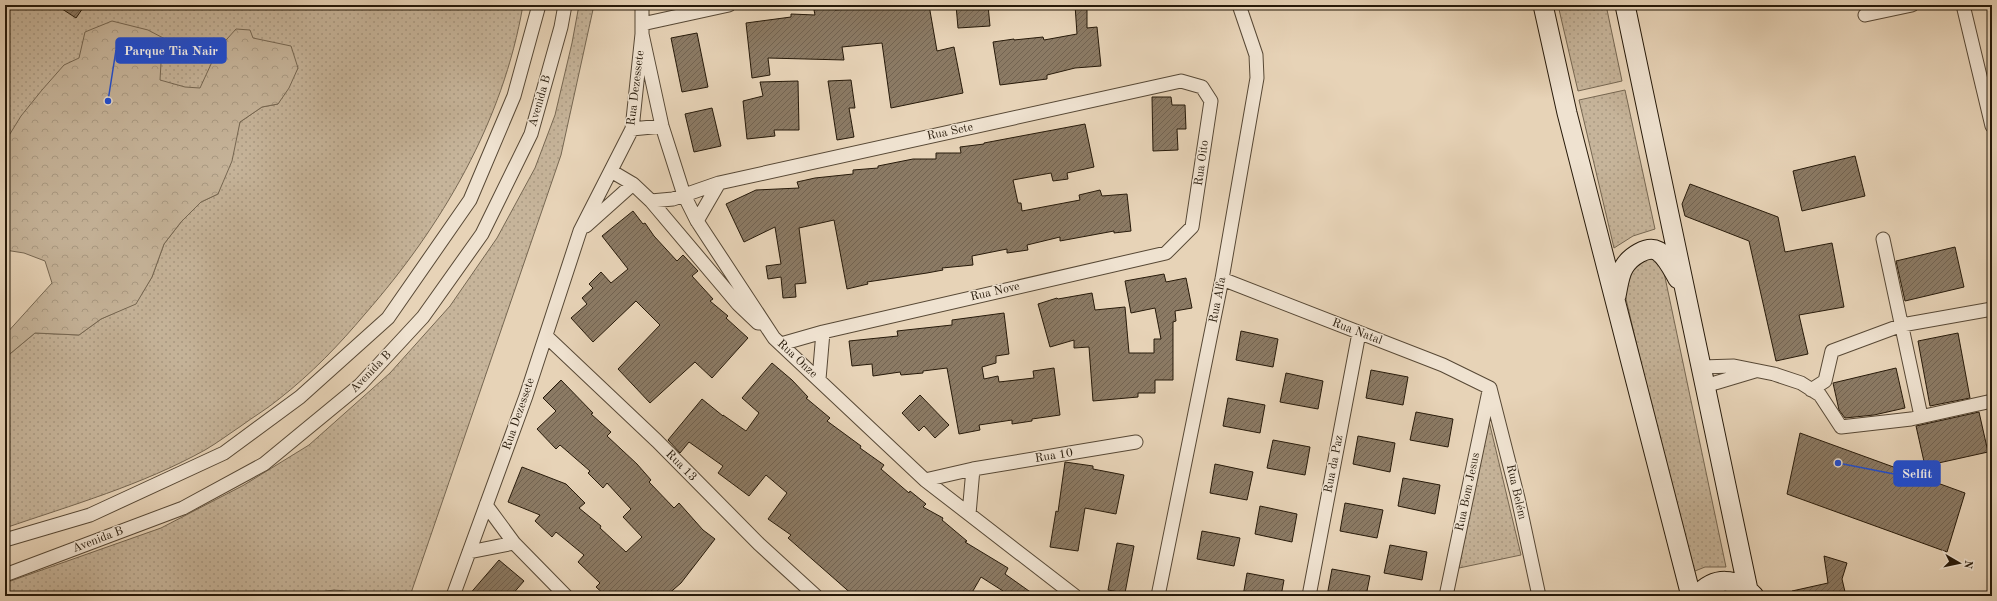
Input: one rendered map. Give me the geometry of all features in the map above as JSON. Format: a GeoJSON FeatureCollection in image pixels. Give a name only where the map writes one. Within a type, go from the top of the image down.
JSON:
{"type":"FeatureCollection","features":[{"type":"Feature","properties":{"kind":"main road"},"geometry":{"type":"LineString","coordinates":[[1543,5],[1566,107],[1691,596]]}},
{"type":"Feature","properties":{"kind":"main road"},"geometry":{"type":"LineString","coordinates":[[1625,5],[1705,386],[1751,593]]}},
{"type":"Feature","properties":{"kind":"main road"},"geometry":{"type":"LineString","coordinates":[[1615,300],[1625,266],[1637,255],[1648,250],[1658,251],[1665,258],[1685,290]]}},
{"type":"Feature","properties":{"kind":"main road"},"geometry":{"type":"LineString","coordinates":[[1697,596],[1709,585],[1725,581],[1734,582],[1751,593]]}},
{"type":"Feature","properties":{"kind":"street"},"geometry":{"type":"LineString","coordinates":[[5,540],[90,515],[224,453],[300,397],[388,318],[470,200],[514,96],[539,5]]}},
{"type":"Feature","properties":{"kind":"street","name":"Avenida B"},"geometry":{"type":"LineString","coordinates":[[5,575],[183,508],[264,464],[360,386],[423,316],[482,234],[531,134],[561,26],[565,5]]}},
{"type":"Feature","properties":{"kind":"street","name":"Rua Dezessete"},"geometry":{"type":"LineString","coordinates":[[453,596],[546,336],[580,231],[632,129],[642,29],[642,5]]}},
{"type":"Feature","properties":{"kind":"street"},"geometry":{"type":"LineString","coordinates":[[642,29],[729,5]]}},
{"type":"Feature","properties":{"kind":"street","name":"Rua Alfa"},"geometry":{"type":"LineString","coordinates":[[1158,596],[1222,278],[1257,78],[1256,55],[1239,5]]}},
{"type":"Feature","properties":{"kind":"street"},"geometry":{"type":"LineString","coordinates":[[1865,15],[1912,5]]}},
{"type":"Feature","properties":{"kind":"street"},"geometry":{"type":"LineString","coordinates":[[1963,5],[1988,94],[1992,126]]}},
{"type":"Feature","properties":{"kind":"street","name":"Rua Onze"},"geometry":{"type":"LineString","coordinates":[[642,29],[662,126],[684,195],[696,221],[778,341],[925,480],[1075,596]]}},
{"type":"Feature","properties":{"kind":"street","name":"Rua Sete"},"geometry":{"type":"LineString","coordinates":[[651,201],[666,201],[719,183],[1181,81]]}},
{"type":"Feature","properties":{"kind":"street","name":"Rua Oito"},"geometry":{"type":"LineString","coordinates":[[1166,253],[1192,227],[1211,101],[1202,87],[1181,81]]}},
{"type":"Feature","properties":{"kind":"street"},"geometry":{"type":"LineString","coordinates":[[632,129],[662,126]]}},
{"type":"Feature","properties":{"kind":"street"},"geometry":{"type":"LineString","coordinates":[[611,171],[633,184],[651,201],[738,304],[778,341]]}},
{"type":"Feature","properties":{"kind":"street"},"geometry":{"type":"LineString","coordinates":[[696,221],[719,183]]}},
{"type":"Feature","properties":{"kind":"street"},"geometry":{"type":"LineString","coordinates":[[580,231],[633,184]]}},
{"type":"Feature","properties":{"kind":"street"},"geometry":{"type":"LineString","coordinates":[[1883,239],[1921,416]]}},
{"type":"Feature","properties":{"kind":"street","name":"Rua Nove"},"geometry":{"type":"LineString","coordinates":[[778,341],[824,332],[1166,253]]}},
{"type":"Feature","properties":{"kind":"street","name":"Rua Natal"},"geometry":{"type":"LineString","coordinates":[[1222,278],[1359,333],[1443,364],[1490,388]]}},
{"type":"Feature","properties":{"kind":"street"},"geometry":{"type":"LineString","coordinates":[[1811,390],[1824,381],[1832,351],[1902,325],[1992,309]]}},
{"type":"Feature","properties":{"kind":"street"},"geometry":{"type":"LineString","coordinates":[[819,379],[824,332]]}},
{"type":"Feature","properties":{"kind":"street","name":"Rua da Paz"},"geometry":{"type":"LineString","coordinates":[[1309,596],[1359,333]]}},
{"type":"Feature","properties":{"kind":"street","name":"Rua 13"},"geometry":{"type":"LineString","coordinates":[[546,336],[657,441],[759,544],[816,596]]}},
{"type":"Feature","properties":{"kind":"street"},"geometry":{"type":"LineString","coordinates":[[1701,367],[1734,366],[1774,374],[1801,383],[1820,396],[1841,427],[1911,419],[1992,401]]}},
{"type":"Feature","properties":{"kind":"street"},"geometry":{"type":"LineString","coordinates":[[1705,386],[1758,370]]}},
{"type":"Feature","properties":{"kind":"street","name":"Rua Bom Jesus"},"geometry":{"type":"LineString","coordinates":[[1446,596],[1490,388]]}},
{"type":"Feature","properties":{"kind":"street","name":"Rua Belém"},"geometry":{"type":"LineString","coordinates":[[1490,388],[1518,498],[1538,596]]}},
{"type":"Feature","properties":{"kind":"street","name":"Rua 10"},"geometry":{"type":"LineString","coordinates":[[925,480],[973,469],[1136,442]]}},
{"type":"Feature","properties":{"kind":"street"},"geometry":{"type":"LineString","coordinates":[[969,514],[973,469]]}},
{"type":"Feature","properties":{"kind":"street"},"geometry":{"type":"LineString","coordinates":[[486,505],[514,543],[566,596]]}},
{"type":"Feature","properties":{"kind":"street"},"geometry":{"type":"LineString","coordinates":[[469,552],[514,543]]}},
{"type":"Feature","properties":{"kind":"green space"},"geometry":{"type":"Polygon","coordinates":[[[5,5],[523,5],[514,48],[501,90],[485,131],[465,170],[444,208],[419,245],[393,280],[335,348],[302,380],[274,403],[205,450],[157,474],[132,484],[5,528],[5,358],[35,333],[79,335],[101,319],[136,303],[152,277],[164,244],[181,222],[201,202],[218,194],[240,122],[262,107],[278,104],[298,68],[77,245],[5,199],[5,5]]]}},
{"type":"Feature","properties":{"kind":"green space"},"geometry":{"type":"Polygon","coordinates":[[[579,5],[594,5],[561,155],[410,596],[5,596],[5,583],[161,528],[244,485],[309,445],[390,373],[450,306],[497,238],[535,168],[555,115],[572,43],[579,5]]]}},
{"type":"Feature","properties":{"kind":"green space"},"geometry":{"type":"Polygon","coordinates":[[[1558,5],[1606,5],[1622,81],[1578,91],[1558,5]]]}},
{"type":"Feature","properties":{"kind":"green space"},"geometry":{"type":"Polygon","coordinates":[[[112,21],[148,30],[167,40],[161,63],[160,80],[185,87],[200,88],[218,49],[236,29],[250,30],[253,38],[291,46],[298,68],[289,88],[278,104],[262,107],[240,122],[232,161],[218,194],[201,202],[181,222],[164,244],[152,277],[136,304],[101,319],[79,335],[35,333],[5,358],[5,335],[52,283],[45,261],[24,253],[5,250],[5,142],[21,116],[64,65],[79,58],[85,32],[112,21]]]}},
{"type":"Feature","properties":{"kind":"green space"},"geometry":{"type":"Polygon","coordinates":[[[1625,90],[1655,229],[1633,236],[1614,248],[1579,100],[1625,90]]]}},
{"type":"Feature","properties":{"kind":"green space"},"geometry":{"type":"Polygon","coordinates":[[[1649,258],[1658,259],[1662,263],[1726,567],[1705,567],[1690,573],[1623,286],[1639,261],[1649,258]]]}},
{"type":"Feature","properties":{"kind":"green space"},"geometry":{"type":"Polygon","coordinates":[[[1488,417],[1521,555],[1459,568],[1488,417]]]}},
{"type":"Feature","properties":{"kind":"green space"},"geometry":{"type":"Polygon","coordinates":[[[334,590],[359,592],[361,596],[306,596],[307,594],[334,590]]]}},
{"type":"Feature","properties":{"kind":"building"},"geometry":{"type":"Polygon","coordinates":[[[56,5],[85,5],[76,18],[56,5]]]}},
{"type":"Feature","properties":{"kind":"building"},"geometry":{"type":"Polygon","coordinates":[[[869,5],[929,5],[937,51],[954,47],[963,93],[891,108],[882,43],[842,47],[844,60],[768,58],[770,75],[752,78],[746,23],[791,17],[791,14],[815,15],[814,10],[834,6],[835,10],[869,7],[869,5]]]}},
{"type":"Feature","properties":{"kind":"building"},"geometry":{"type":"Polygon","coordinates":[[[956,5],[988,5],[990,26],[958,28],[956,5]]]}},
{"type":"Feature","properties":{"kind":"building"},"geometry":{"type":"Polygon","coordinates":[[[1075,5],[1087,5],[1087,28],[1097,27],[1101,66],[1075,68],[1047,75],[1047,79],[1000,85],[993,42],[1043,37],[1044,40],[1077,34],[1075,5]]]}},
{"type":"Feature","properties":{"kind":"building"},"geometry":{"type":"Polygon","coordinates":[[[697,33],[708,87],[682,92],[671,38],[697,33]]]}},
{"type":"Feature","properties":{"kind":"building"},"geometry":{"type":"Polygon","coordinates":[[[851,80],[855,108],[849,108],[854,137],[837,140],[828,81],[851,80]]]}},
{"type":"Feature","properties":{"kind":"building"},"geometry":{"type":"Polygon","coordinates":[[[798,81],[799,130],[774,130],[775,136],[747,139],[743,101],[763,96],[760,82],[798,81]]]}},
{"type":"Feature","properties":{"kind":"building"},"geometry":{"type":"Polygon","coordinates":[[[1152,97],[1171,97],[1172,105],[1185,105],[1186,129],[1177,129],[1178,150],[1153,151],[1152,97]]]}},
{"type":"Feature","properties":{"kind":"building"},"geometry":{"type":"Polygon","coordinates":[[[712,108],[721,146],[694,152],[685,114],[712,108]]]}},
{"type":"Feature","properties":{"kind":"building"},"geometry":{"type":"Polygon","coordinates":[[[1085,124],[1094,167],[1067,173],[1068,179],[1053,181],[1051,173],[1013,180],[1018,203],[1021,203],[1022,211],[1080,200],[1079,195],[1100,190],[1102,196],[1127,194],[1131,231],[1114,233],[1114,231],[1060,241],[1060,237],[1027,245],[1028,250],[1007,253],[1007,249],[972,256],[973,265],[942,268],[943,270],[867,282],[868,284],[847,289],[834,220],[799,228],[806,283],[795,284],[796,297],[783,298],[781,277],[768,279],[766,266],[781,264],[775,227],[744,242],[726,204],[756,190],[799,188],[797,182],[815,178],[853,174],[853,170],[878,168],[878,166],[913,159],[936,159],[936,153],[961,153],[960,147],[984,144],[1085,124]]]}},
{"type":"Feature","properties":{"kind":"building"},"geometry":{"type":"Polygon","coordinates":[[[1855,156],[1865,196],[1802,211],[1793,171],[1855,156]]]}},
{"type":"Feature","properties":{"kind":"building"},"geometry":{"type":"Polygon","coordinates":[[[1690,184],[1778,217],[1785,252],[1832,243],[1844,307],[1799,315],[1808,354],[1776,361],[1749,241],[1685,216],[1682,204],[1690,184]]]}},
{"type":"Feature","properties":{"kind":"building"},"geometry":{"type":"Polygon","coordinates":[[[633,211],[677,261],[683,255],[698,271],[692,276],[713,299],[710,301],[728,316],[726,318],[748,338],[712,378],[695,362],[650,403],[618,369],[660,325],[636,301],[593,342],[571,318],[587,304],[582,298],[593,288],[589,284],[601,272],[611,283],[628,269],[602,236],[633,211]]]}},
{"type":"Feature","properties":{"kind":"building"},"geometry":{"type":"Polygon","coordinates":[[[1955,247],[1964,287],[1905,301],[1896,261],[1955,247]]]}},
{"type":"Feature","properties":{"kind":"building"},"geometry":{"type":"Polygon","coordinates":[[[1164,274],[1166,282],[1186,278],[1192,308],[1175,311],[1176,321],[1173,322],[1173,380],[1155,380],[1155,393],[1138,393],[1138,397],[1093,401],[1089,347],[1074,348],[1074,340],[1050,347],[1038,304],[1057,298],[1092,293],[1095,310],[1125,307],[1129,353],[1154,353],[1154,339],[1161,339],[1155,308],[1131,313],[1125,281],[1164,274]]]}},
{"type":"Feature","properties":{"kind":"building"},"geometry":{"type":"Polygon","coordinates":[[[1004,313],[1009,354],[996,356],[996,363],[982,367],[984,379],[998,376],[999,382],[1034,378],[1033,371],[1054,368],[1060,415],[1032,419],[1032,421],[1012,424],[1012,420],[979,425],[980,430],[959,434],[947,368],[923,371],[923,373],[901,375],[900,372],[873,376],[872,364],[852,366],[849,341],[898,336],[897,331],[952,325],[952,320],[1004,313]]]}},
{"type":"Feature","properties":{"kind":"building"},"geometry":{"type":"Polygon","coordinates":[[[1241,331],[1278,339],[1273,367],[1236,360],[1241,331]]]}},
{"type":"Feature","properties":{"kind":"building"},"geometry":{"type":"Polygon","coordinates":[[[1958,333],[1970,398],[1930,406],[1918,341],[1958,333]]]}},
{"type":"Feature","properties":{"kind":"building"},"geometry":{"type":"Polygon","coordinates":[[[772,363],[792,380],[808,397],[806,398],[830,418],[827,421],[861,446],[860,448],[884,465],[881,469],[909,493],[910,491],[926,504],[923,507],[943,518],[942,520],[967,541],[965,542],[1008,568],[1005,574],[1036,596],[999,596],[1003,591],[981,577],[970,596],[854,596],[788,538],[791,535],[768,519],[787,493],[766,475],[749,496],[718,473],[723,466],[689,442],[680,453],[668,440],[702,399],[723,416],[746,431],[759,413],[742,398],[772,363]]]}},
{"type":"Feature","properties":{"kind":"building"},"geometry":{"type":"Polygon","coordinates":[[[1896,368],[1905,408],[1874,415],[1845,418],[1839,410],[1833,383],[1896,368]]]}},
{"type":"Feature","properties":{"kind":"building"},"geometry":{"type":"Polygon","coordinates":[[[1371,370],[1408,377],[1403,405],[1366,398],[1371,370]]]}},
{"type":"Feature","properties":{"kind":"building"},"geometry":{"type":"Polygon","coordinates":[[[1286,373],[1323,381],[1318,409],[1280,402],[1286,373]]]}},
{"type":"Feature","properties":{"kind":"building"},"geometry":{"type":"Polygon","coordinates":[[[561,380],[593,413],[591,414],[611,432],[607,436],[637,464],[651,480],[649,482],[674,508],[679,503],[703,530],[715,539],[681,583],[666,596],[606,596],[596,587],[600,583],[578,562],[584,555],[556,532],[552,537],[535,521],[540,515],[508,502],[522,467],[566,484],[585,503],[579,508],[601,526],[600,528],[626,552],[642,537],[623,517],[631,509],[607,483],[603,488],[588,473],[590,471],[560,445],[556,449],[537,429],[556,411],[543,398],[561,380]]]}},
{"type":"Feature","properties":{"kind":"building"},"geometry":{"type":"Polygon","coordinates":[[[920,395],[949,425],[935,438],[924,426],[919,431],[902,413],[920,395]]]}},
{"type":"Feature","properties":{"kind":"building"},"geometry":{"type":"Polygon","coordinates":[[[1228,398],[1265,405],[1260,433],[1223,426],[1228,398]]]}},
{"type":"Feature","properties":{"kind":"building"},"geometry":{"type":"Polygon","coordinates":[[[1416,412],[1453,419],[1448,447],[1410,440],[1416,412]]]}},
{"type":"Feature","properties":{"kind":"building"},"geometry":{"type":"Polygon","coordinates":[[[1979,412],[1988,452],[1925,466],[1916,426],[1979,412]]]}},
{"type":"Feature","properties":{"kind":"building"},"geometry":{"type":"Polygon","coordinates":[[[1800,433],[1965,493],[1947,552],[1787,494],[1800,433]]]}},
{"type":"Feature","properties":{"kind":"building"},"geometry":{"type":"Polygon","coordinates":[[[1358,436],[1395,443],[1390,472],[1353,464],[1358,436]]]}},
{"type":"Feature","properties":{"kind":"building"},"geometry":{"type":"Polygon","coordinates":[[[1273,440],[1310,447],[1305,475],[1267,468],[1273,440]]]}},
{"type":"Feature","properties":{"kind":"building"},"geometry":{"type":"Polygon","coordinates":[[[1065,462],[1093,466],[1093,469],[1124,475],[1116,514],[1085,508],[1078,551],[1050,547],[1056,511],[1058,512],[1065,462]]]}},
{"type":"Feature","properties":{"kind":"building"},"geometry":{"type":"Polygon","coordinates":[[[1215,464],[1253,472],[1247,500],[1210,493],[1215,464]]]}},
{"type":"Feature","properties":{"kind":"building"},"geometry":{"type":"Polygon","coordinates":[[[1403,478],[1440,485],[1435,514],[1398,506],[1403,478]]]}},
{"type":"Feature","properties":{"kind":"building"},"geometry":{"type":"Polygon","coordinates":[[[1345,503],[1383,510],[1377,538],[1340,531],[1345,503]]]}},
{"type":"Feature","properties":{"kind":"building"},"geometry":{"type":"Polygon","coordinates":[[[1260,506],[1297,514],[1292,542],[1255,534],[1260,506]]]}},
{"type":"Feature","properties":{"kind":"building"},"geometry":{"type":"Polygon","coordinates":[[[1202,531],[1240,538],[1234,566],[1197,559],[1202,531]]]}},
{"type":"Feature","properties":{"kind":"building"},"geometry":{"type":"Polygon","coordinates":[[[1117,543],[1134,546],[1125,593],[1108,590],[1117,543]]]}},
{"type":"Feature","properties":{"kind":"building"},"geometry":{"type":"Polygon","coordinates":[[[1390,545],[1427,552],[1422,580],[1384,573],[1390,545]]]}},
{"type":"Feature","properties":{"kind":"building"},"geometry":{"type":"Polygon","coordinates":[[[1824,556],[1847,563],[1842,579],[1846,596],[1792,596],[1792,591],[1828,583],[1824,556]]]}},
{"type":"Feature","properties":{"kind":"building"},"geometry":{"type":"Polygon","coordinates":[[[499,560],[524,581],[511,596],[468,596],[499,560]]]}},
{"type":"Feature","properties":{"kind":"building"},"geometry":{"type":"Polygon","coordinates":[[[1332,569],[1370,576],[1366,596],[1327,596],[1332,569]]]}},
{"type":"Feature","properties":{"kind":"building"},"geometry":{"type":"Polygon","coordinates":[[[1247,573],[1284,580],[1281,596],[1243,596],[1247,573]]]}},
{"type":"Feature","properties":{"kind":"place","name":"Parque Tia Nair"},"geometry":{"type":"Point","coordinates":[108,101]}},
{"type":"Feature","properties":{"kind":"place","name":"Selfit"},"geometry":{"type":"Point","coordinates":[1838,463]}}]}
